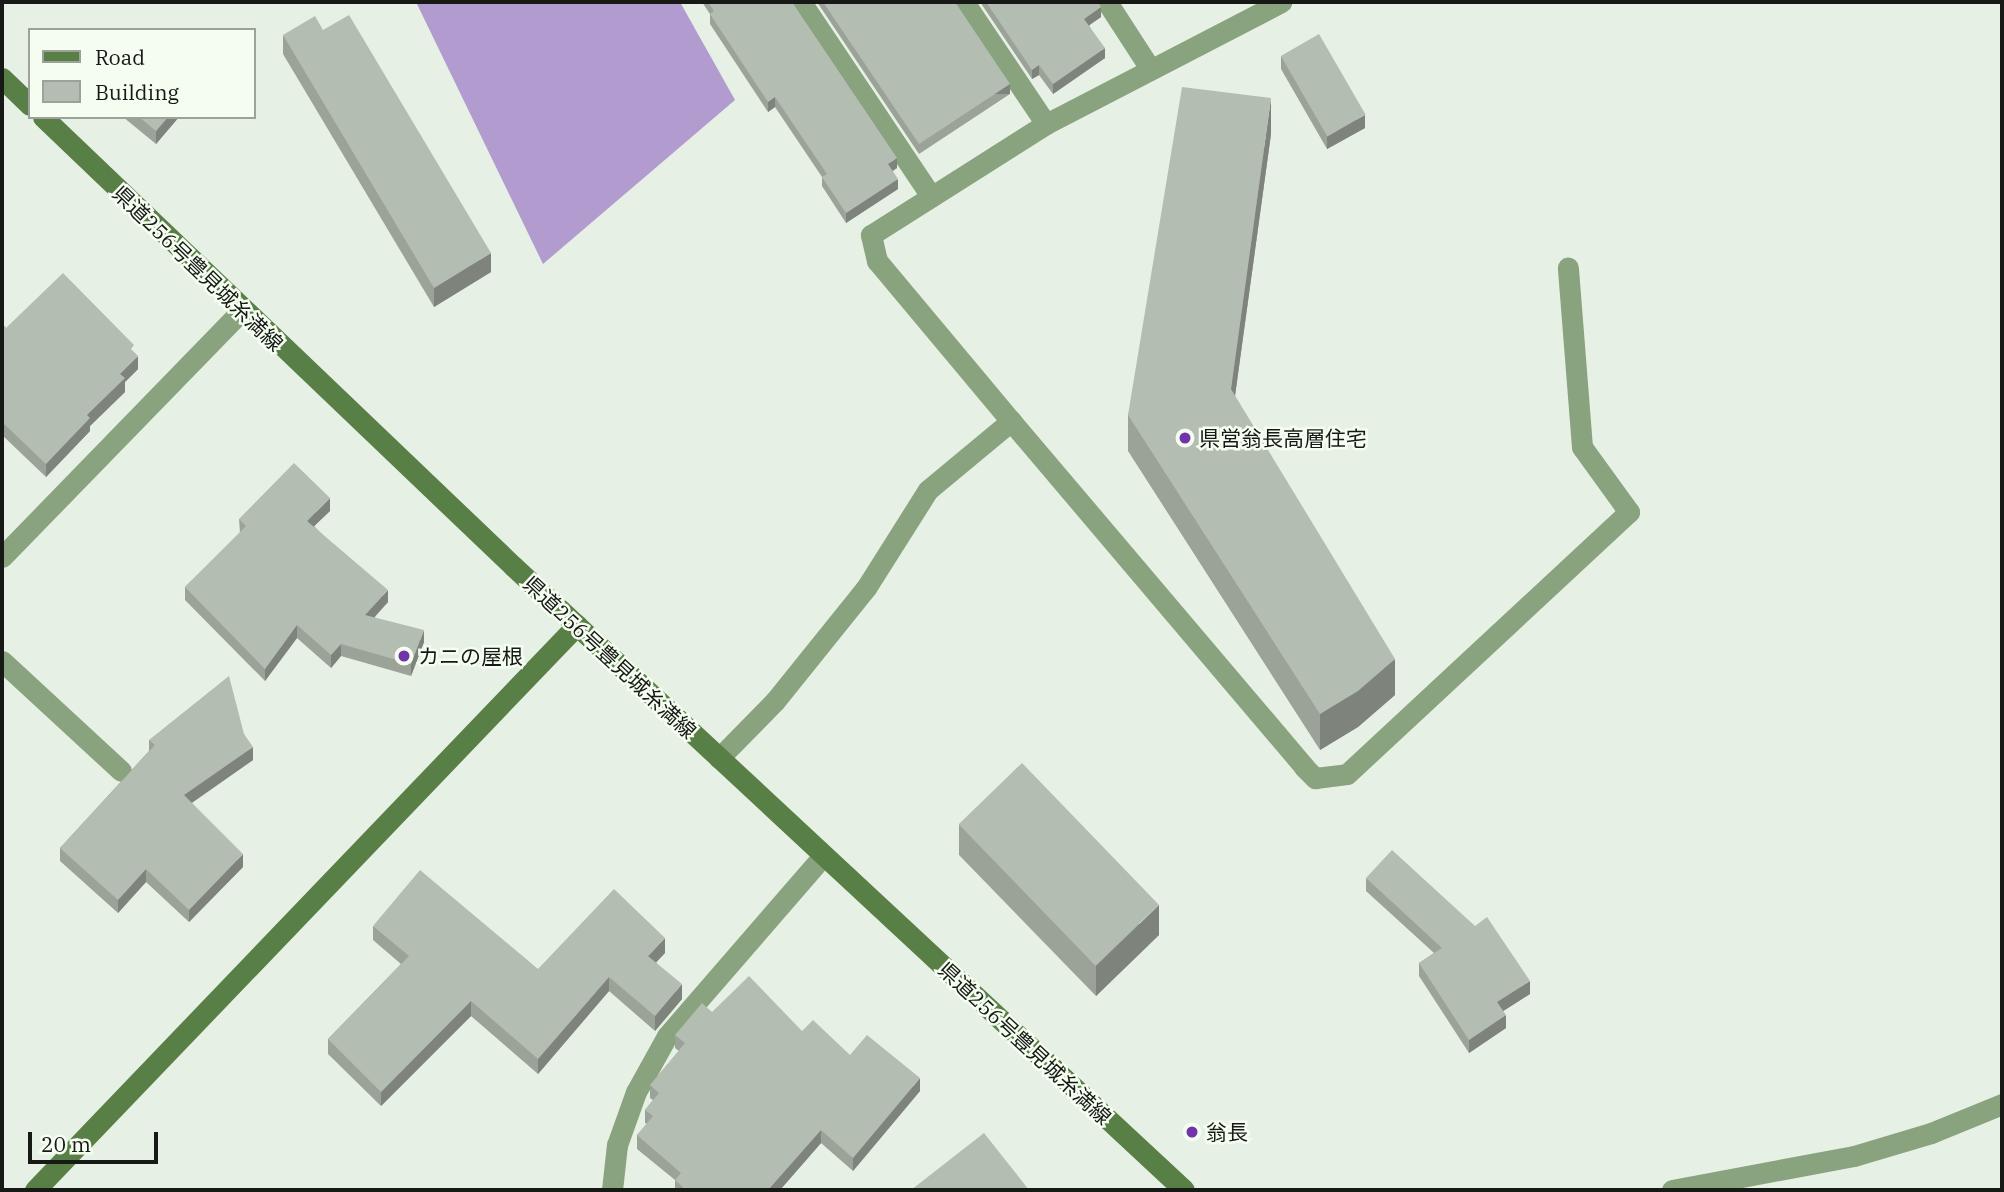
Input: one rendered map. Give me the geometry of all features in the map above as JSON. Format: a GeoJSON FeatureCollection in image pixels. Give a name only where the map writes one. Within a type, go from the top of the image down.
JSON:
{"type":"FeatureCollection","features":[{"type":"Feature","properties":{"kind":"main road"},"geometry":{"type":"LineString","coordinates":[[2,78],[28,103]]}},
{"type":"Feature","properties":{"kind":"main road","name":"県道256号豊見城糸満線"},"geometry":{"type":"LineString","coordinates":[[45,119],[242,311],[1184,1190]]}},
{"type":"Feature","properties":{"kind":"main road"},"geometry":{"type":"LineString","coordinates":[[35,1190],[577,625]]}},
{"type":"Feature","properties":{"kind":"street"},"geometry":{"type":"LineString","coordinates":[[801,2],[932,196]]}},
{"type":"Feature","properties":{"kind":"street"},"geometry":{"type":"LineString","coordinates":[[964,2],[1046,124]]}},
{"type":"Feature","properties":{"kind":"street"},"geometry":{"type":"LineString","coordinates":[[1107,2],[1149,67]]}},
{"type":"Feature","properties":{"kind":"street"},"geometry":{"type":"LineString","coordinates":[[1281,2],[1149,67],[1046,124],[871,235],[877,261],[1315,778],[1347,774],[1629,512],[1582,447],[1568,268]]}},
{"type":"Feature","properties":{"kind":"street"},"geometry":{"type":"LineString","coordinates":[[2,556],[242,311]]}},
{"type":"Feature","properties":{"kind":"street"},"geometry":{"type":"LineString","coordinates":[[719,758],[775,701],[866,588],[928,490],[1011,421]]}},
{"type":"Feature","properties":{"kind":"street"},"geometry":{"type":"LineString","coordinates":[[2,661],[121,771]]}},
{"type":"Feature","properties":{"kind":"street"},"geometry":{"type":"LineString","coordinates":[[612,1190],[617,1145],[636,1091],[667,1036],[823,856]]}},
{"type":"Feature","properties":{"kind":"street"},"geometry":{"type":"LineString","coordinates":[[1672,1190],[1854,1156],[1931,1133],[2002,1104]]}},
{"type":"Feature","properties":{"kind":"shaded area"},"geometry":{"type":"Polygon","coordinates":[[[416,2],[680,2],[735,100],[543,264],[416,2]]]}},
{"type":"Feature","properties":{"kind":"building"},"geometry":{"type":"Polygon","coordinates":[[[708,2],[792,2],[897,158],[888,164],[898,179],[846,213],[822,177],[827,174],[775,97],[768,102],[710,14],[714,11],[708,2]]]}},
{"type":"Feature","properties":{"kind":"building"},"geometry":{"type":"Polygon","coordinates":[[[823,2],[955,2],[1010,84],[919,144],[823,2]]]}},
{"type":"Feature","properties":{"kind":"building"},"geometry":{"type":"Polygon","coordinates":[[[986,2],[1098,2],[1101,7],[1084,19],[1105,48],[1053,84],[1039,65],[1032,70],[986,2]]]}},
{"type":"Feature","properties":{"kind":"building"},"geometry":{"type":"Polygon","coordinates":[[[349,15],[491,253],[434,288],[283,35],[315,16],[323,30],[349,15]]]}},
{"type":"Feature","properties":{"kind":"building"},"geometry":{"type":"Polygon","coordinates":[[[1319,34],[1366,115],[1327,137],[1281,56],[1319,34]]]}},
{"type":"Feature","properties":{"kind":"building","name":"県営翁長高層住宅"},"geometry":{"type":"Polygon","coordinates":[[[1182,87],[1271,98],[1231,389],[1395,659],[1358,691],[1320,714],[1128,415],[1182,87]]]}},
{"type":"Feature","properties":{"kind":"building"},"geometry":{"type":"Polygon","coordinates":[[[141,119],[166,119],[156,131],[141,119]]]}},
{"type":"Feature","properties":{"kind":"building"},"geometry":{"type":"Polygon","coordinates":[[[63,273],[134,345],[131,349],[138,356],[120,374],[125,378],[87,415],[90,418],[46,464],[2,422],[2,324],[6,328],[63,273]]]}},
{"type":"Feature","properties":{"kind":"building"},"geometry":{"type":"Polygon","coordinates":[[[294,463],[330,498],[307,521],[388,590],[365,615],[424,630],[411,664],[341,644],[331,655],[297,625],[265,669],[185,587],[246,526],[239,519],[294,463]]]}},
{"type":"Feature","properties":{"kind":"building"},"geometry":{"type":"Polygon","coordinates":[[[229,676],[244,734],[253,747],[184,795],[243,854],[189,910],[146,869],[118,900],[60,848],[155,745],[149,740],[229,676]]]}},
{"type":"Feature","properties":{"kind":"building"},"geometry":{"type":"Polygon","coordinates":[[[1022,763],[1159,905],[1096,966],[959,824],[1022,763]]]}},
{"type":"Feature","properties":{"kind":"building"},"geometry":{"type":"Polygon","coordinates":[[[1392,850],[1475,926],[1487,917],[1530,981],[1497,1002],[1506,1015],[1469,1040],[1419,963],[1442,948],[1366,878],[1392,850]]]}},
{"type":"Feature","properties":{"kind":"building"},"geometry":{"type":"Polygon","coordinates":[[[420,870],[538,969],[614,889],[665,938],[648,956],[682,984],[655,1016],[609,977],[538,1059],[471,1001],[381,1092],[328,1039],[409,956],[373,926],[420,870]]]}},
{"type":"Feature","properties":{"kind":"building"},"geometry":{"type":"Polygon","coordinates":[[[749,976],[802,1031],[813,1020],[850,1055],[867,1035],[920,1078],[853,1158],[821,1130],[768,1190],[686,1190],[675,1180],[681,1173],[637,1135],[653,1116],[645,1110],[659,1093],[650,1085],[685,1043],[675,1035],[702,1003],[712,1012],[749,976]]]}},
{"type":"Feature","properties":{"kind":"building"},"geometry":{"type":"Polygon","coordinates":[[[984,1133],[1029,1190],[911,1190],[984,1133]]]}},
{"type":"Feature","properties":{"kind":"place","name":"県営翁長高層住宅"},"geometry":{"type":"Point","coordinates":[1185,438]}},
{"type":"Feature","properties":{"kind":"place","name":"カニの屋根"},"geometry":{"type":"Point","coordinates":[404,656]}},
{"type":"Feature","properties":{"kind":"place","name":"翁長"},"geometry":{"type":"Point","coordinates":[1192,1132]}}]}
